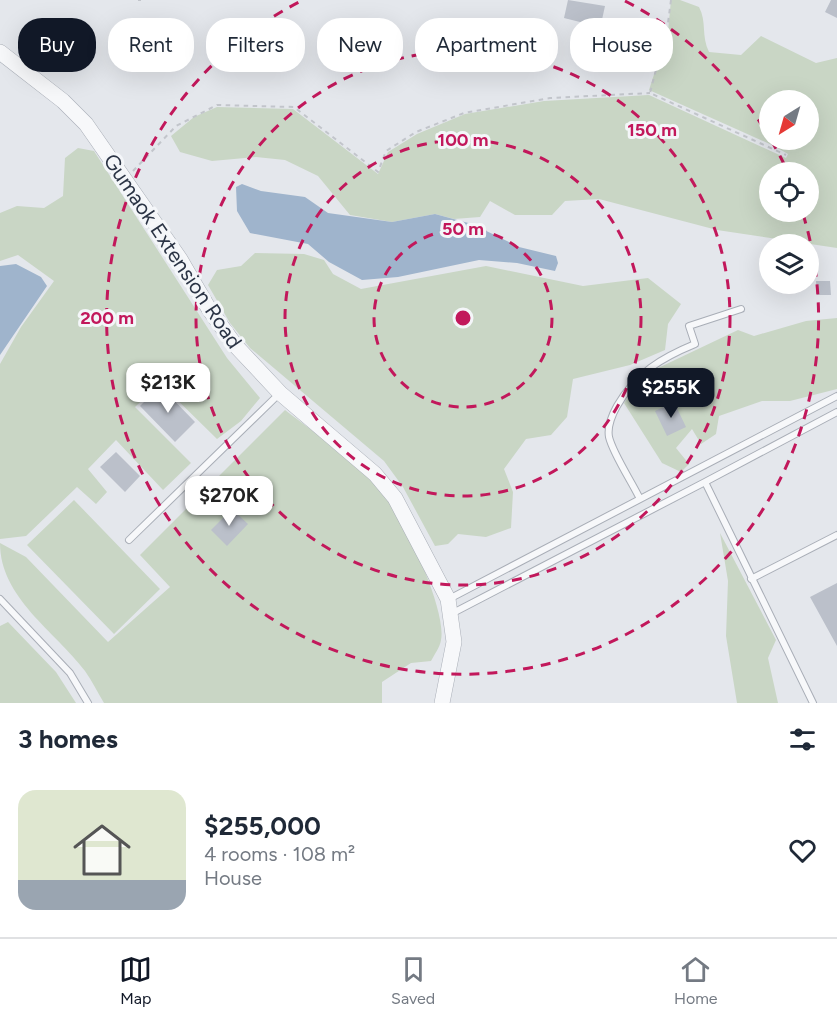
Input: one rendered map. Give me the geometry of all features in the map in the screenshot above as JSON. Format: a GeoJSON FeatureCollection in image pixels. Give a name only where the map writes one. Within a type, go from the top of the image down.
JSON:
{"type":"FeatureCollection","features":[{"type":"Feature","properties":{"kind":"street","name":"Gumaok Extension Road"},"geometry":{"type":"LineString","coordinates":[[0,52],[63,101],[87,124],[235,345],[280,393],[375,474],[395,498],[450,607],[453,642],[442,703]]}},
{"type":"Feature","properties":{"kind":"lane"},"geometry":{"type":"LineString","coordinates":[[640,499],[609,437],[613,414],[632,383],[641,374],[662,359],[695,344],[689,326],[741,309]]}},
{"type":"Feature","properties":{"kind":"lane"},"geometry":{"type":"LineString","coordinates":[[129,540],[280,393]]}},
{"type":"Feature","properties":{"kind":"lane"},"geometry":{"type":"LineString","coordinates":[[450,607],[640,499],[837,396]]}},
{"type":"Feature","properties":{"kind":"lane"},"geometry":{"type":"LineString","coordinates":[[450,607],[705,482],[837,412]]}},
{"type":"Feature","properties":{"kind":"lane"},"geometry":{"type":"LineString","coordinates":[[705,482],[813,703]]}},
{"type":"Feature","properties":{"kind":"lane"},"geometry":{"type":"LineString","coordinates":[[751,579],[837,535]]}},
{"type":"Feature","properties":{"kind":"lane"},"geometry":{"type":"LineString","coordinates":[[0,600],[70,673],[88,703]]}},
{"type":"Feature","properties":{"kind":"path"},"geometry":{"type":"LineString","coordinates":[[650,93],[671,0]]}},
{"type":"Feature","properties":{"kind":"path"},"geometry":{"type":"LineString","coordinates":[[125,179],[176,126],[218,105],[294,107],[378,172],[386,151],[416,132],[464,113],[550,98],[650,93],[786,155]]}},
{"type":"Feature","properties":{"kind":"green space"},"geometry":{"type":"Polygon","coordinates":[[[671,0],[680,0],[699,7],[709,52],[741,55],[761,36],[816,63],[837,58],[837,248],[819,245],[819,234],[759,234],[759,236],[717,230],[599,199],[565,201],[552,215],[515,215],[490,201],[480,217],[454,219],[435,214],[392,222],[350,215],[318,176],[285,160],[256,157],[212,161],[180,152],[171,136],[194,117],[217,107],[293,109],[378,174],[388,152],[417,134],[465,114],[544,101],[649,95],[759,146],[759,150],[769,150],[786,158],[788,154],[781,150],[819,150],[819,90],[759,90],[759,139],[649,90],[655,72],[673,72],[673,18],[669,18],[671,0]]]}},
{"type":"Feature","properties":{"kind":"green space"},"geometry":{"type":"Polygon","coordinates":[[[78,148],[94,151],[227,358],[260,398],[241,421],[217,439],[160,383],[135,407],[191,463],[163,490],[116,440],[88,469],[107,492],[96,504],[77,487],[26,536],[0,539],[0,364],[21,327],[54,281],[18,255],[0,261],[0,213],[17,206],[44,208],[63,196],[65,158],[78,148]]]}},
{"type":"Feature","properties":{"kind":"green space"},"geometry":{"type":"Polygon","coordinates":[[[255,253],[304,254],[324,260],[333,274],[361,289],[486,266],[583,286],[648,278],[681,304],[668,324],[665,350],[630,365],[573,379],[567,417],[551,435],[526,439],[504,469],[513,492],[511,528],[486,537],[458,534],[448,544],[435,546],[403,487],[384,461],[250,348],[230,323],[208,285],[217,270],[241,266],[255,253]]]}},
{"type":"Feature","properties":{"kind":"green space"},"geometry":{"type":"Polygon","coordinates":[[[837,318],[837,389],[790,401],[762,401],[719,416],[716,434],[701,444],[692,429],[676,448],[689,464],[681,472],[662,463],[624,403],[638,382],[643,387],[656,369],[738,330],[754,336],[806,321],[837,318]]]}},
{"type":"Feature","properties":{"kind":"green space"},"geometry":{"type":"Polygon","coordinates":[[[285,410],[338,450],[363,473],[385,497],[403,525],[423,566],[438,609],[441,640],[431,661],[411,663],[382,682],[382,703],[104,703],[73,656],[31,613],[19,597],[2,563],[0,543],[26,557],[108,642],[170,587],[140,555],[285,410]]]}},
{"type":"Feature","properties":{"kind":"green space"},"geometry":{"type":"Polygon","coordinates":[[[74,500],[160,589],[114,634],[27,545],[74,500]]]}},
{"type":"Feature","properties":{"kind":"green space"},"geometry":{"type":"Polygon","coordinates":[[[720,533],[776,640],[768,658],[778,703],[737,703],[726,636],[728,581],[720,533]]]}},
{"type":"Feature","properties":{"kind":"green space"},"geometry":{"type":"Polygon","coordinates":[[[8,622],[56,672],[76,703],[0,703],[0,626],[8,622]]]}},
{"type":"Feature","properties":{"kind":"water"},"geometry":{"type":"Polygon","coordinates":[[[242,184],[261,191],[305,197],[328,213],[392,222],[435,214],[472,224],[519,247],[556,256],[558,263],[555,271],[517,263],[479,260],[398,277],[362,280],[329,262],[308,244],[250,233],[237,211],[236,187],[242,184]]]}},
{"type":"Feature","properties":{"kind":"water"},"geometry":{"type":"Polygon","coordinates":[[[16,264],[41,277],[47,286],[0,355],[0,266],[16,264]]]}},
{"type":"Feature","properties":{"kind":"building"},"geometry":{"type":"Polygon","coordinates":[[[568,0],[605,6],[602,18],[564,18],[568,0]]]}},
{"type":"Feature","properties":{"kind":"building"},"geometry":{"type":"Polygon","coordinates":[[[831,0],[837,0],[837,18],[825,12],[831,0]]]}},
{"type":"Feature","properties":{"kind":"building"},"geometry":{"type":"Polygon","coordinates":[[[819,281],[830,281],[831,295],[817,295],[819,294],[819,281]]]}},
{"type":"Feature","properties":{"kind":"building"},"geometry":{"type":"Polygon","coordinates":[[[160,386],[195,422],[175,442],[140,406],[160,386]]]}},
{"type":"Feature","properties":{"kind":"building"},"geometry":{"type":"Polygon","coordinates":[[[674,402],[686,427],[667,436],[655,411],[674,402]]]}},
{"type":"Feature","properties":{"kind":"building"},"geometry":{"type":"Polygon","coordinates":[[[116,452],[140,476],[125,492],[100,467],[116,452]]]}},
{"type":"Feature","properties":{"kind":"building"},"geometry":{"type":"Polygon","coordinates":[[[232,509],[248,524],[227,546],[211,530],[232,509]]]}},
{"type":"Feature","properties":{"kind":"building"},"geometry":{"type":"Polygon","coordinates":[[[837,583],[837,646],[810,597],[837,583]]]}}]}
